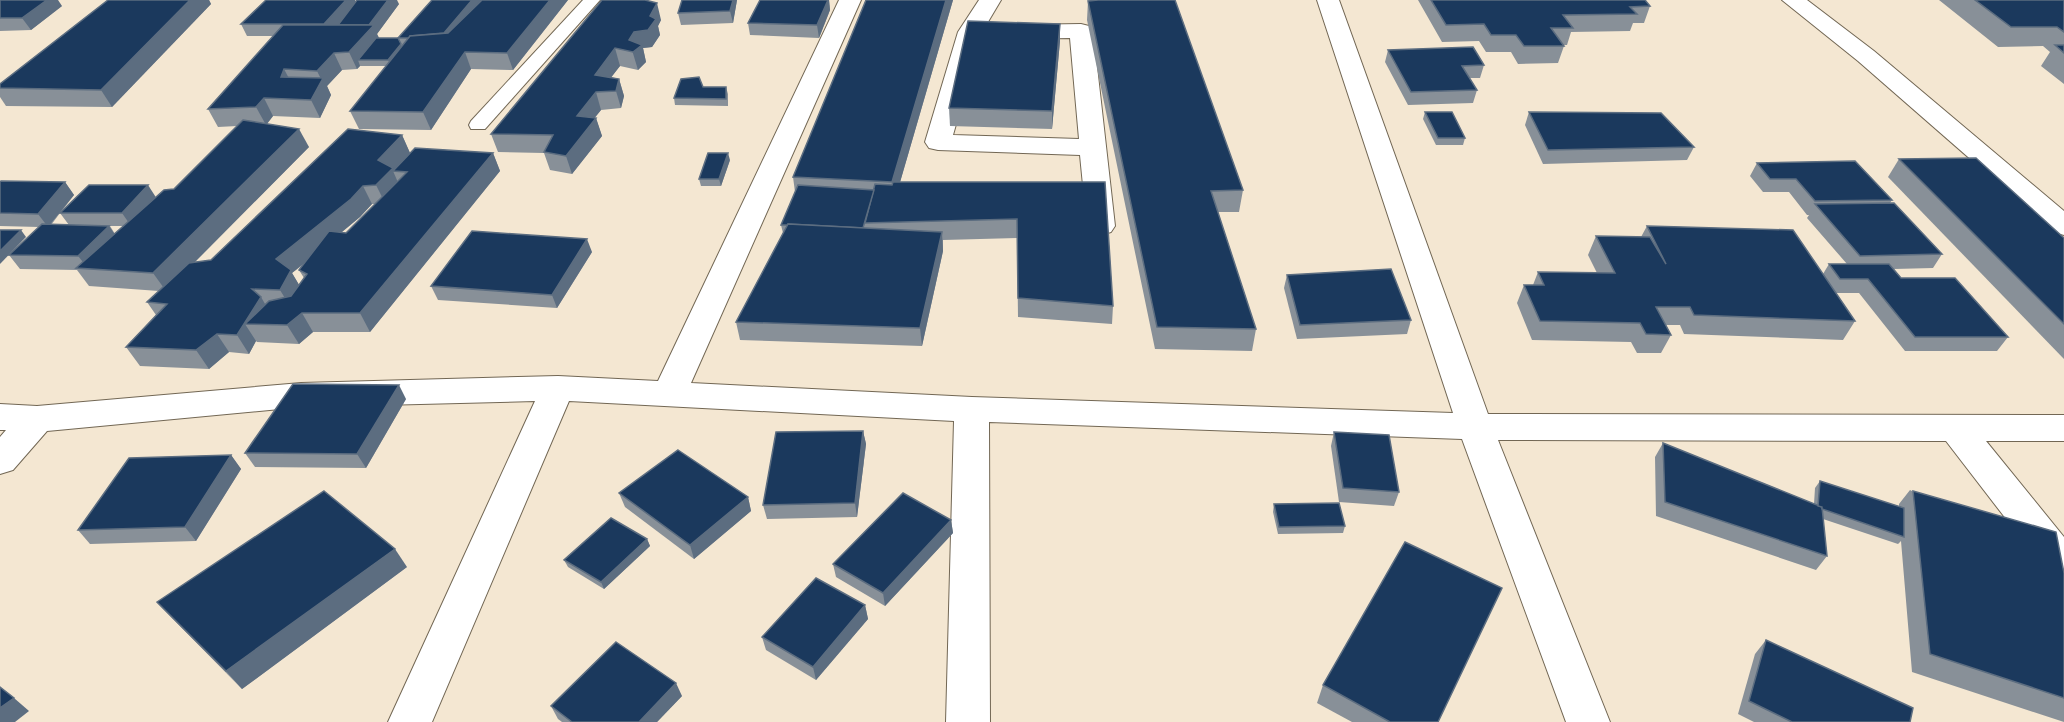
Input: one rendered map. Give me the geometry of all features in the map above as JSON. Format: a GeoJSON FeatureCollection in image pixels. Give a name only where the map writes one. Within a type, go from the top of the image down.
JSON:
{"type":"FeatureCollection","features":[{"type":"Feature","properties":{"kind":"street"},"geometry":{"type":"LineString","coordinates":[[669,394],[850,0]]}},
{"type":"Feature","properties":{"kind":"street"},"geometry":{"type":"LineString","coordinates":[[990,0],[970,32],[938,142],[1093,147]]}},
{"type":"Feature","properties":{"kind":"street"},"geometry":{"type":"LineString","coordinates":[[1328,0],[1474,427],[1588,722]]}},
{"type":"Feature","properties":{"kind":"street"},"geometry":{"type":"LineString","coordinates":[[1793,0],[1866,57],[2064,226]]}},
{"type":"Feature","properties":{"kind":"street"},"geometry":{"type":"LineString","coordinates":[[970,32],[1081,31],[1104,253]]}},
{"type":"Feature","properties":{"kind":"street"},"geometry":{"type":"LineString","coordinates":[[410,722],[558,388]]}},
{"type":"Feature","properties":{"kind":"street"},"geometry":{"type":"LineString","coordinates":[[0,417],[37,419],[301,394],[558,388],[972,409],[1474,427],[2064,428]]}},
{"type":"Feature","properties":{"kind":"street"},"geometry":{"type":"LineString","coordinates":[[968,722],[972,409]]}},
{"type":"Feature","properties":{"kind":"street"},"geometry":{"type":"LineString","coordinates":[[0,460],[37,419]]}},
{"type":"Feature","properties":{"kind":"street"},"geometry":{"type":"LineString","coordinates":[[1956,428],[2064,565]]}},
{"type":"Feature","properties":{"kind":"lane"},"geometry":{"type":"LineString","coordinates":[[478,125],[592,0]]}},
{"type":"Feature","properties":{"kind":"building"},"geometry":{"type":"Polygon","coordinates":[[[0,0],[47,0],[22,18],[0,18],[0,0]]]}},
{"type":"Feature","properties":{"kind":"building"},"geometry":{"type":"Polygon","coordinates":[[[108,0],[190,0],[101,90],[0,88],[0,84],[108,0]]]}},
{"type":"Feature","properties":{"kind":"building"},"geometry":{"type":"Polygon","coordinates":[[[266,0],[346,0],[324,24],[241,24],[266,0]]]}},
{"type":"Feature","properties":{"kind":"building"},"geometry":{"type":"Polygon","coordinates":[[[357,0],[388,0],[369,25],[338,25],[357,0]]]}},
{"type":"Feature","properties":{"kind":"building"},"geometry":{"type":"Polygon","coordinates":[[[432,0],[472,0],[444,33],[398,38],[432,0]]]}},
{"type":"Feature","properties":{"kind":"building"},"geometry":{"type":"Polygon","coordinates":[[[482,0],[550,0],[507,53],[465,52],[423,112],[350,111],[410,36],[448,33],[482,0]]]}},
{"type":"Feature","properties":{"kind":"building"},"geometry":{"type":"Polygon","coordinates":[[[602,0],[645,0],[657,3],[650,16],[656,19],[648,30],[634,32],[629,40],[642,45],[633,52],[615,48],[595,75],[619,79],[616,91],[596,92],[577,116],[596,118],[566,156],[544,152],[553,135],[491,134],[602,0]]]}},
{"type":"Feature","properties":{"kind":"building"},"geometry":{"type":"Polygon","coordinates":[[[682,0],[733,0],[730,11],[678,13],[682,0]]]}},
{"type":"Feature","properties":{"kind":"building"},"geometry":{"type":"Polygon","coordinates":[[[760,0],[828,0],[817,25],[748,23],[760,0]]]}},
{"type":"Feature","properties":{"kind":"building"},"geometry":{"type":"Polygon","coordinates":[[[866,0],[946,0],[892,182],[793,177],[866,0]]]}},
{"type":"Feature","properties":{"kind":"building"},"geometry":{"type":"Polygon","coordinates":[[[1175,0],[1243,190],[1211,191],[1256,329],[1157,327],[1088,1],[1175,0]]]}},
{"type":"Feature","properties":{"kind":"building"},"geometry":{"type":"Polygon","coordinates":[[[1431,0],[1645,0],[1650,6],[1630,7],[1637,14],[1563,15],[1573,28],[1551,28],[1564,46],[1524,46],[1516,35],[1491,35],[1484,24],[1446,25],[1431,0]]]}},
{"type":"Feature","properties":{"kind":"building"},"geometry":{"type":"Polygon","coordinates":[[[1975,0],[2064,0],[2064,32],[2057,27],[2011,27],[1975,0]]]}},
{"type":"Feature","properties":{"kind":"building"},"geometry":{"type":"Polygon","coordinates":[[[968,21],[1060,24],[1052,111],[949,108],[968,21]]]}},
{"type":"Feature","properties":{"kind":"building"},"geometry":{"type":"Polygon","coordinates":[[[283,25],[374,25],[349,52],[334,53],[317,71],[284,69],[281,77],[323,78],[311,100],[264,98],[256,107],[208,109],[283,25]]]}},
{"type":"Feature","properties":{"kind":"building"},"geometry":{"type":"Polygon","coordinates":[[[376,38],[398,38],[401,44],[388,60],[358,60],[376,38]]]}},
{"type":"Feature","properties":{"kind":"building"},"geometry":{"type":"Polygon","coordinates":[[[2055,45],[2064,45],[2064,53],[2055,45]]]}},
{"type":"Feature","properties":{"kind":"building"},"geometry":{"type":"Polygon","coordinates":[[[1473,47],[1484,65],[1462,66],[1477,90],[1411,92],[1388,50],[1473,47]]]}},
{"type":"Feature","properties":{"kind":"building"},"geometry":{"type":"Polygon","coordinates":[[[699,77],[703,87],[726,87],[726,99],[674,98],[681,79],[699,77]]]}},
{"type":"Feature","properties":{"kind":"building"},"geometry":{"type":"Polygon","coordinates":[[[1425,112],[1452,112],[1465,138],[1438,138],[1425,112]]]}},
{"type":"Feature","properties":{"kind":"building"},"geometry":{"type":"Polygon","coordinates":[[[1529,112],[1661,113],[1694,147],[1548,150],[1529,112]]]}},
{"type":"Feature","properties":{"kind":"building"},"geometry":{"type":"Polygon","coordinates":[[[243,120],[299,129],[153,273],[76,268],[164,190],[174,189],[243,120]]]}},
{"type":"Feature","properties":{"kind":"building"},"geometry":{"type":"Polygon","coordinates":[[[348,129],[402,135],[378,160],[393,168],[376,185],[363,186],[351,199],[276,259],[291,270],[280,290],[252,289],[261,297],[237,335],[217,334],[196,350],[126,347],[167,304],[147,302],[189,263],[211,260],[348,129]]]}},
{"type":"Feature","properties":{"kind":"building"},"geometry":{"type":"Polygon","coordinates":[[[415,148],[493,153],[360,313],[302,313],[287,325],[245,324],[269,301],[291,296],[307,274],[299,270],[329,231],[346,233],[407,172],[393,171],[415,148]]]}},
{"type":"Feature","properties":{"kind":"building"},"geometry":{"type":"Polygon","coordinates":[[[708,153],[728,153],[719,179],[699,179],[708,153]]]}},
{"type":"Feature","properties":{"kind":"building"},"geometry":{"type":"Polygon","coordinates":[[[1976,158],[2064,238],[2064,324],[1899,159],[1976,158]]]}},
{"type":"Feature","properties":{"kind":"building"},"geometry":{"type":"Polygon","coordinates":[[[1855,161],[1892,200],[1815,201],[1796,179],[1770,179],[1757,163],[1855,161]]]}},
{"type":"Feature","properties":{"kind":"building"},"geometry":{"type":"Polygon","coordinates":[[[1,181],[65,182],[38,214],[0,213],[1,181]]]}},
{"type":"Feature","properties":{"kind":"building"},"geometry":{"type":"Polygon","coordinates":[[[893,182],[1105,182],[1113,306],[1018,298],[1017,219],[865,223],[875,184],[892,185],[893,182]]]}},
{"type":"Feature","properties":{"kind":"building"},"geometry":{"type":"Polygon","coordinates":[[[89,185],[148,185],[122,213],[60,213],[89,185]]]}},
{"type":"Feature","properties":{"kind":"building"},"geometry":{"type":"Polygon","coordinates":[[[798,185],[874,190],[863,228],[781,225],[798,185]]]}},
{"type":"Feature","properties":{"kind":"building"},"geometry":{"type":"Polygon","coordinates":[[[1894,203],[1942,254],[1860,256],[1815,204],[1894,203]]]}},
{"type":"Feature","properties":{"kind":"building"},"geometry":{"type":"Polygon","coordinates":[[[42,224],[109,226],[78,256],[9,255],[42,224]]]}},
{"type":"Feature","properties":{"kind":"building"},"geometry":{"type":"Polygon","coordinates":[[[788,224],[942,232],[920,328],[736,322],[788,224]]]}},
{"type":"Feature","properties":{"kind":"building"},"geometry":{"type":"Polygon","coordinates":[[[1647,226],[1793,230],[1855,321],[1694,315],[1690,307],[1656,307],[1671,335],[1646,334],[1640,323],[1540,321],[1524,285],[1544,285],[1538,272],[1615,273],[1596,236],[1650,237],[1666,264],[1647,226]]]}},
{"type":"Feature","properties":{"kind":"building"},"geometry":{"type":"Polygon","coordinates":[[[0,230],[21,230],[0,251],[0,230]]]}},
{"type":"Feature","properties":{"kind":"building"},"geometry":{"type":"Polygon","coordinates":[[[472,231],[587,239],[552,295],[431,286],[472,231]]]}},
{"type":"Feature","properties":{"kind":"building"},"geometry":{"type":"Polygon","coordinates":[[[1829,264],[1889,264],[1901,278],[1955,278],[2008,337],[1915,337],[1868,279],[1840,279],[1829,264]]]}},
{"type":"Feature","properties":{"kind":"building"},"geometry":{"type":"Polygon","coordinates":[[[1391,269],[1411,320],[1300,325],[1287,275],[1391,269]]]}},
{"type":"Feature","properties":{"kind":"building"},"geometry":{"type":"Polygon","coordinates":[[[293,384],[399,385],[357,454],[245,453],[293,384]]]}},
{"type":"Feature","properties":{"kind":"building"},"geometry":{"type":"Polygon","coordinates":[[[863,431],[855,503],[763,505],[776,432],[863,431]]]}},
{"type":"Feature","properties":{"kind":"building"},"geometry":{"type":"Polygon","coordinates":[[[1334,432],[1389,435],[1399,492],[1343,488],[1334,432]]]}},
{"type":"Feature","properties":{"kind":"building"},"geometry":{"type":"Polygon","coordinates":[[[1663,443],[1822,507],[1827,556],[1665,502],[1663,443]]]}},
{"type":"Feature","properties":{"kind":"building"},"geometry":{"type":"Polygon","coordinates":[[[678,450],[748,497],[690,545],[619,493],[678,450]]]}},
{"type":"Feature","properties":{"kind":"building"},"geometry":{"type":"Polygon","coordinates":[[[231,455],[185,527],[78,530],[129,458],[231,455]]]}},
{"type":"Feature","properties":{"kind":"building"},"geometry":{"type":"Polygon","coordinates":[[[1820,481],[1904,508],[1904,537],[1822,509],[1818,506],[1820,481]]]}},
{"type":"Feature","properties":{"kind":"building"},"geometry":{"type":"Polygon","coordinates":[[[324,491],[395,549],[226,671],[157,602],[324,491]]]}},
{"type":"Feature","properties":{"kind":"building"},"geometry":{"type":"Polygon","coordinates":[[[1913,491],[2056,532],[2064,573],[2064,698],[1930,654],[1913,491]]]}},
{"type":"Feature","properties":{"kind":"building"},"geometry":{"type":"Polygon","coordinates":[[[903,493],[951,520],[883,593],[833,564],[903,493]]]}},
{"type":"Feature","properties":{"kind":"building"},"geometry":{"type":"Polygon","coordinates":[[[1339,503],[1345,526],[1279,527],[1274,504],[1339,503]]]}},
{"type":"Feature","properties":{"kind":"building"},"geometry":{"type":"Polygon","coordinates":[[[611,518],[647,539],[601,582],[564,560],[611,518]]]}},
{"type":"Feature","properties":{"kind":"building"},"geometry":{"type":"Polygon","coordinates":[[[1405,542],[1502,588],[1438,722],[1390,722],[1323,685],[1405,542]]]}},
{"type":"Feature","properties":{"kind":"building"},"geometry":{"type":"Polygon","coordinates":[[[816,578],[865,605],[813,667],[762,637],[816,578]]]}},
{"type":"Feature","properties":{"kind":"building"},"geometry":{"type":"Polygon","coordinates":[[[1766,640],[1913,708],[1910,722],[1792,722],[1749,701],[1766,640]]]}},
{"type":"Feature","properties":{"kind":"building"},"geometry":{"type":"Polygon","coordinates":[[[616,642],[676,683],[639,722],[572,722],[551,706],[616,642]]]}},
{"type":"Feature","properties":{"kind":"building"},"geometry":{"type":"Polygon","coordinates":[[[0,687],[14,698],[0,708],[0,687]]]}}]}
